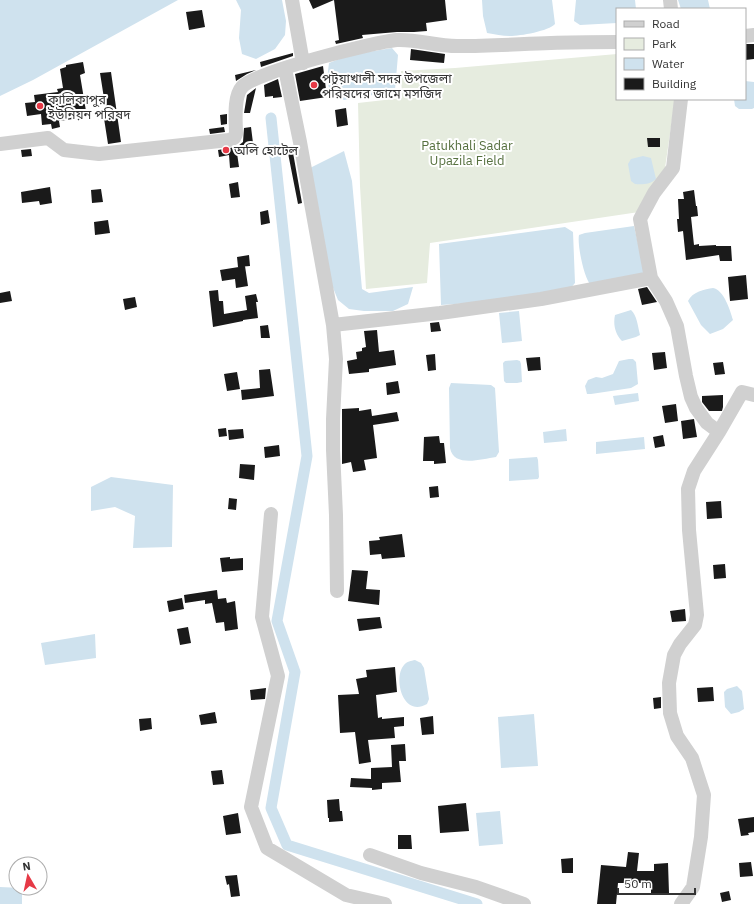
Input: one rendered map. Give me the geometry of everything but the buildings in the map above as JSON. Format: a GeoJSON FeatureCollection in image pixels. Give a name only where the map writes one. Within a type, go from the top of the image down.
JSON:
{"type":"FeatureCollection","features":[{"type":"Feature","properties":{"kind":"street"},"geometry":{"type":"LineString","coordinates":[[292,0],[303,63]]}},
{"type":"Feature","properties":{"kind":"street"},"geometry":{"type":"LineString","coordinates":[[0,144],[48,138],[64,150],[99,154],[229,140],[234,138],[236,134],[237,98],[243,86],[251,80],[303,63],[365,46],[396,40],[414,40],[458,46],[553,42],[616,42]]}},
{"type":"Feature","properties":{"kind":"street"},"geometry":{"type":"LineString","coordinates":[[285,69],[300,142],[333,325],[336,359],[332,419],[336,515],[337,591]]}},
{"type":"Feature","properties":{"kind":"street"},"geometry":{"type":"LineString","coordinates":[[681,100],[673,168],[654,193],[640,219],[651,278],[666,301],[677,326],[688,389],[693,402],[707,423],[719,432]]}},
{"type":"Feature","properties":{"kind":"street"},"geometry":{"type":"LineString","coordinates":[[333,325],[440,313],[541,299],[651,278]]}},
{"type":"Feature","properties":{"kind":"street"},"geometry":{"type":"LineString","coordinates":[[681,904],[693,887],[701,836],[704,794],[692,758],[678,736],[670,713],[669,683],[674,655],[680,644],[695,625],[697,615],[688,488],[694,471],[742,392],[754,395]]}},
{"type":"Feature","properties":{"kind":"street"},"geometry":{"type":"LineString","coordinates":[[271,514],[262,617],[278,676],[251,807],[267,848],[346,895],[386,904]]}},
{"type":"Feature","properties":{"kind":"street"},"geometry":{"type":"LineString","coordinates":[[370,855],[421,873],[476,887],[501,900],[524,904]]}},
{"type":"Feature","properties":{"kind":"green space","name":"Patukhali Sadar Upazila Field"},"geometry":{"type":"Polygon","coordinates":[[[616,54],[616,100],[675,100],[665,168],[639,212],[430,243],[427,283],[366,289],[360,186],[358,103],[402,98],[401,71],[455,68],[616,54]]]}},
{"type":"Feature","properties":{"kind":"water"},"geometry":{"type":"Polygon","coordinates":[[[0,0],[178,0],[33,80],[0,96],[0,0]]]}},
{"type":"Feature","properties":{"kind":"water"},"geometry":{"type":"Polygon","coordinates":[[[236,0],[282,0],[286,21],[285,35],[275,49],[256,59],[242,54],[239,38],[241,10],[236,0]]]}},
{"type":"Feature","properties":{"kind":"water"},"geometry":{"type":"Polygon","coordinates":[[[482,0],[552,0],[555,24],[552,27],[541,31],[515,36],[487,33],[483,16],[482,0]]]}},
{"type":"Feature","properties":{"kind":"water"},"geometry":{"type":"Polygon","coordinates":[[[576,0],[635,0],[636,8],[616,8],[616,23],[580,25],[574,21],[576,0]]]}},
{"type":"Feature","properties":{"kind":"water"},"geometry":{"type":"Polygon","coordinates":[[[678,0],[708,0],[710,8],[681,8],[678,0]]]}},
{"type":"Feature","properties":{"kind":"water"},"geometry":{"type":"Polygon","coordinates":[[[392,48],[398,55],[395,90],[344,100],[335,96],[330,91],[328,79],[329,63],[350,55],[392,48]]]}},
{"type":"Feature","properties":{"kind":"water"},"geometry":{"type":"Polygon","coordinates":[[[746,81],[754,82],[754,108],[739,109],[735,106],[734,100],[746,100],[746,81]]]}},
{"type":"Feature","properties":{"kind":"water"},"geometry":{"type":"Polygon","coordinates":[[[344,151],[352,181],[362,289],[369,293],[413,287],[408,304],[393,311],[364,311],[349,309],[338,300],[327,273],[310,168],[344,151]]]}},
{"type":"Feature","properties":{"kind":"water"},"geometry":{"type":"Polygon","coordinates":[[[643,156],[651,158],[656,179],[646,184],[635,184],[631,181],[628,164],[631,159],[643,156]]]}},
{"type":"Feature","properties":{"kind":"water"},"geometry":{"type":"Polygon","coordinates":[[[634,226],[645,274],[591,285],[586,276],[582,261],[579,246],[579,235],[634,226]]]}},
{"type":"Feature","properties":{"kind":"water"},"geometry":{"type":"Polygon","coordinates":[[[565,227],[573,232],[575,283],[569,290],[483,302],[441,305],[439,244],[565,227]]]}},
{"type":"Feature","properties":{"kind":"water"},"geometry":{"type":"Polygon","coordinates":[[[713,288],[720,292],[723,296],[733,320],[723,329],[710,334],[701,325],[688,301],[692,295],[703,290],[713,288]]]}},
{"type":"Feature","properties":{"kind":"water"},"geometry":{"type":"Polygon","coordinates":[[[631,310],[636,318],[640,335],[622,341],[615,329],[615,315],[631,310]]]}},
{"type":"Feature","properties":{"kind":"water"},"geometry":{"type":"Polygon","coordinates":[[[519,311],[522,341],[502,343],[499,313],[519,311]]]}},
{"type":"Feature","properties":{"kind":"water"},"geometry":{"type":"Polygon","coordinates":[[[633,359],[636,362],[638,384],[631,388],[587,394],[585,386],[588,380],[596,377],[602,378],[613,374],[619,361],[633,359]]]}},
{"type":"Feature","properties":{"kind":"water"},"geometry":{"type":"Polygon","coordinates":[[[505,361],[520,361],[521,364],[522,382],[506,383],[504,381],[503,363],[505,361]]]}},
{"type":"Feature","properties":{"kind":"water"},"geometry":{"type":"Polygon","coordinates":[[[451,383],[491,385],[495,388],[499,452],[496,457],[469,461],[457,458],[453,454],[450,448],[449,388],[451,383]]]}},
{"type":"Feature","properties":{"kind":"water"},"geometry":{"type":"Polygon","coordinates":[[[638,393],[639,401],[615,405],[613,396],[638,393]]]}},
{"type":"Feature","properties":{"kind":"water"},"geometry":{"type":"Polygon","coordinates":[[[566,429],[567,441],[544,443],[543,432],[566,429]]]}},
{"type":"Feature","properties":{"kind":"water"},"geometry":{"type":"Polygon","coordinates":[[[644,437],[645,449],[596,454],[596,442],[644,437]]]}},
{"type":"Feature","properties":{"kind":"water"},"geometry":{"type":"Polygon","coordinates":[[[537,457],[538,479],[509,481],[509,459],[537,457]]]}},
{"type":"Feature","properties":{"kind":"water"},"geometry":{"type":"Polygon","coordinates":[[[111,477],[173,485],[172,547],[133,548],[135,516],[115,507],[91,511],[91,487],[111,477]]]}},
{"type":"Feature","properties":{"kind":"water"},"geometry":{"type":"Polygon","coordinates":[[[95,634],[96,658],[45,665],[41,643],[95,634]]]}},
{"type":"Feature","properties":{"kind":"water"},"geometry":{"type":"Polygon","coordinates":[[[415,660],[421,663],[424,668],[429,699],[427,704],[418,707],[411,706],[406,701],[402,694],[399,678],[404,665],[415,660]]]}},
{"type":"Feature","properties":{"kind":"water"},"geometry":{"type":"Polygon","coordinates":[[[737,686],[742,691],[744,709],[731,714],[725,707],[724,692],[727,689],[737,686]]]}},
{"type":"Feature","properties":{"kind":"water"},"geometry":{"type":"Polygon","coordinates":[[[534,714],[538,766],[501,768],[498,717],[534,714]]]}},
{"type":"Feature","properties":{"kind":"water"},"geometry":{"type":"Polygon","coordinates":[[[500,811],[503,844],[479,846],[476,813],[500,811]]]}},
{"type":"Feature","properties":{"kind":"water"},"geometry":{"type":"Polygon","coordinates":[[[0,887],[8,887],[8,896],[22,896],[22,904],[0,904],[0,887]]]}},
{"type":"Feature","properties":{"kind":"waterway"},"geometry":{"type":"LineString","coordinates":[[271,118],[307,456],[277,621],[295,672],[271,808],[287,845],[477,904]]}},
{"type":"Feature","properties":{"kind":"place","name":"পটুয়াখালী সদর উপজেলা পরিষদের জামে মসজিদ"},"geometry":{"type":"Point","coordinates":[314,85]}},
{"type":"Feature","properties":{"kind":"place","name":"কালিকাপুর ইউনিয়ন পরিষদ"},"geometry":{"type":"Point","coordinates":[40,106]}},
{"type":"Feature","properties":{"kind":"place","name":"অলি হোটেল"},"geometry":{"type":"Point","coordinates":[226,150]}}]}
